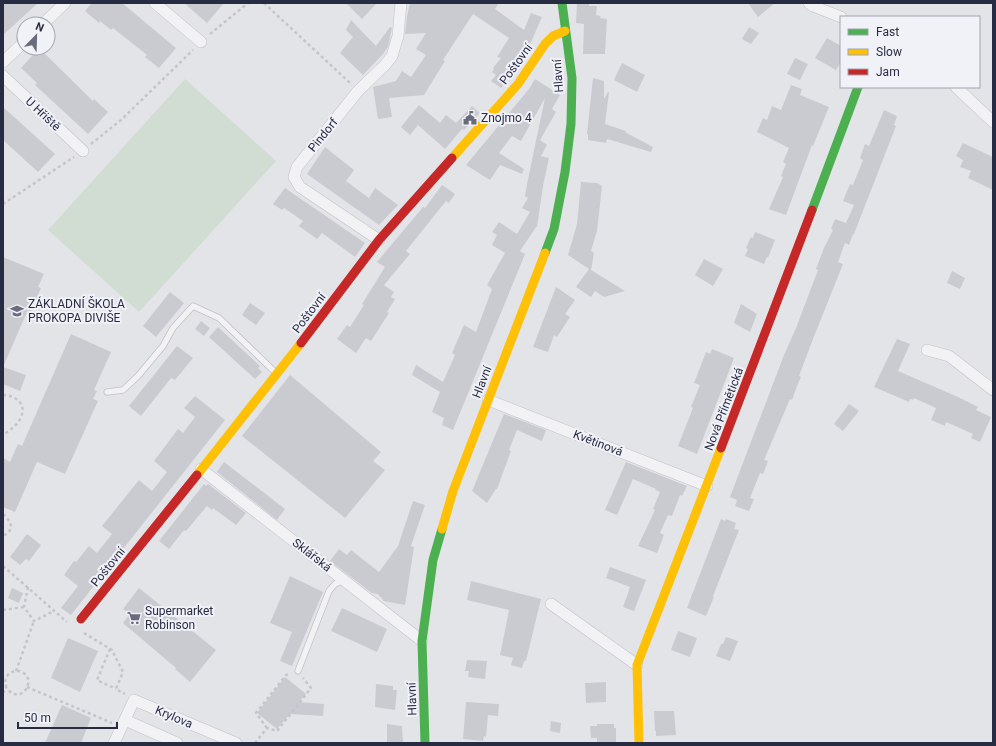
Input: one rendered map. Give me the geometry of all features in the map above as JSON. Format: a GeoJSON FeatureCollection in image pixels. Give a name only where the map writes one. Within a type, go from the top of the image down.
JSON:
{"type":"FeatureCollection","features":[{"type":"Feature","properties":{"kind":"street"},"geometry":{"type":"LineString","coordinates":[[51,16],[65,3]]}},
{"type":"Feature","properties":{"kind":"street"},"geometry":{"type":"LineString","coordinates":[[155,3],[201,42]]}},
{"type":"Feature","properties":{"kind":"street","name":"Pindorf"},"geometry":{"type":"LineString","coordinates":[[379,240],[300,187],[294,177],[297,167],[358,91],[385,65],[392,56],[398,36],[401,3]]}},
{"type":"Feature","properties":{"kind":"street","name":"Hlavní"},"geometry":{"type":"LineString","coordinates":[[425,743],[422,641],[433,560],[453,491],[554,229],[565,172],[572,124],[572,78],[562,3]]}},
{"type":"Feature","properties":{"kind":"street"},"geometry":{"type":"LineString","coordinates":[[809,3],[840,17]]}},
{"type":"Feature","properties":{"kind":"street","name":"Poštovní"},"geometry":{"type":"LineString","coordinates":[[81,619],[277,375],[379,240],[518,84],[545,44],[553,36],[565,31]]}},
{"type":"Feature","properties":{"kind":"street"},"geometry":{"type":"LineString","coordinates":[[3,62],[16,50]]}},
{"type":"Feature","properties":{"kind":"street","name":"U Hřiště"},"geometry":{"type":"LineString","coordinates":[[3,76],[83,152]]}},
{"type":"Feature","properties":{"kind":"street","name":"Nová Přímětická"},"geometry":{"type":"LineString","coordinates":[[640,743],[637,665],[707,486],[858,88]]}},
{"type":"Feature","properties":{"kind":"street"},"geometry":{"type":"LineString","coordinates":[[957,88],[993,122]]}},
{"type":"Feature","properties":{"kind":"street"},"geometry":{"type":"LineString","coordinates":[[928,350],[949,356],[993,390]]}},
{"type":"Feature","properties":{"kind":"street","name":"Květinová"},"geometry":{"type":"LineString","coordinates":[[488,400],[707,486]]}},
{"type":"Feature","properties":{"kind":"street","name":"Sklářská"},"geometry":{"type":"LineString","coordinates":[[201,469],[422,641]]}},
{"type":"Feature","properties":{"kind":"street"},"geometry":{"type":"LineString","coordinates":[[551,604],[637,665]]}},
{"type":"Feature","properties":{"kind":"street","name":"Krylova"},"geometry":{"type":"LineString","coordinates":[[114,743],[134,700],[236,743]]}},
{"type":"Feature","properties":{"kind":"street"},"geometry":{"type":"LineString","coordinates":[[123,724],[177,743]]}},
{"type":"Feature","properties":{"kind":"lane"},"geometry":{"type":"LineString","coordinates":[[108,392],[123,390],[138,376],[163,346],[174,328],[193,306],[219,318],[277,375]]}},
{"type":"Feature","properties":{"kind":"lane"},"geometry":{"type":"LineString","coordinates":[[298,671],[329,591],[335,584],[344,580]]}},
{"type":"Feature","properties":{"kind":"path"},"geometry":{"type":"LineString","coordinates":[[3,204],[83,152],[121,120],[201,42],[248,3]]}},
{"type":"Feature","properties":{"kind":"path"},"geometry":{"type":"LineString","coordinates":[[264,3],[358,91]]}},
{"type":"Feature","properties":{"kind":"path"},"geometry":{"type":"LineString","coordinates":[[3,395],[16,398],[21,403],[23,411],[21,418],[14,427],[3,435]]}},
{"type":"Feature","properties":{"kind":"path"},"geometry":{"type":"LineString","coordinates":[[3,514],[10,521],[11,525],[10,531],[3,536]]}},
{"type":"Feature","properties":{"kind":"path"},"geometry":{"type":"LineString","coordinates":[[28,587],[24,607],[34,621]]}},
{"type":"Feature","properties":{"kind":"path"},"geometry":{"type":"LineString","coordinates":[[3,610],[24,607]]}},
{"type":"Feature","properties":{"kind":"path"},"geometry":{"type":"LineString","coordinates":[[3,693],[6,688],[5,684],[7,676],[16,671],[34,621],[54,611]]}},
{"type":"Feature","properties":{"kind":"path"},"geometry":{"type":"LineString","coordinates":[[110,649],[97,680],[116,689]]}},
{"type":"Feature","properties":{"kind":"path"},"geometry":{"type":"LineString","coordinates":[[6,688],[11,693],[18,694],[25,691],[28,680],[24,674],[16,671]]}},
{"type":"Feature","properties":{"kind":"path"},"geometry":{"type":"LineString","coordinates":[[298,671],[311,688],[277,731],[267,728],[256,713],[286,675],[298,671]]}},
{"type":"Feature","properties":{"kind":"path"},"geometry":{"type":"LineString","coordinates":[[27,687],[123,724]]}},
{"type":"Feature","properties":{"kind":"path"},"geometry":{"type":"LineString","coordinates":[[255,743],[267,728]]}},
{"type":"Feature","properties":{"kind":"shaded area"},"geometry":{"type":"Polygon","coordinates":[[[185,79],[276,161],[139,312],[48,230],[185,79]]]}},
{"type":"Feature","properties":{"kind":"building"},"geometry":{"type":"Polygon","coordinates":[[[3,3],[38,3],[24,16],[16,16],[16,23],[3,35],[3,3]]]}},
{"type":"Feature","properties":{"kind":"building"},"geometry":{"type":"Polygon","coordinates":[[[92,3],[122,3],[176,48],[159,68],[145,57],[147,55],[113,28],[111,30],[100,21],[99,23],[85,11],[92,3]]]}},
{"type":"Feature","properties":{"kind":"building"},"geometry":{"type":"Polygon","coordinates":[[[184,3],[224,3],[207,23],[184,3]]]}},
{"type":"Feature","properties":{"kind":"building"},"geometry":{"type":"Polygon","coordinates":[[[346,3],[377,3],[362,19],[346,3]]]}},
{"type":"Feature","properties":{"kind":"building"},"geometry":{"type":"Polygon","coordinates":[[[410,3],[499,3],[495,9],[524,30],[531,13],[542,17],[519,65],[508,62],[517,68],[501,88],[491,81],[496,75],[492,72],[494,69],[493,68],[501,58],[497,57],[509,38],[473,14],[443,60],[445,61],[424,95],[389,98],[392,117],[378,119],[373,87],[396,81],[402,71],[411,77],[426,55],[416,49],[426,33],[405,34],[410,3]]]}},
{"type":"Feature","properties":{"kind":"building"},"geometry":{"type":"Polygon","coordinates":[[[577,3],[589,3],[589,6],[597,6],[596,15],[601,16],[600,18],[607,19],[605,54],[583,54],[584,24],[576,23],[577,3]]]}},
{"type":"Feature","properties":{"kind":"building"},"geometry":{"type":"Polygon","coordinates":[[[748,3],[775,3],[758,17],[748,3]]]}},
{"type":"Feature","properties":{"kind":"building"},"geometry":{"type":"Polygon","coordinates":[[[351,20],[376,46],[390,27],[392,28],[388,47],[363,75],[340,53],[353,37],[346,30],[351,20]]]}},
{"type":"Feature","properties":{"kind":"building"},"geometry":{"type":"Polygon","coordinates":[[[749,27],[759,33],[751,44],[742,39],[749,27]]]}},
{"type":"Feature","properties":{"kind":"building"},"geometry":{"type":"Polygon","coordinates":[[[827,38],[840,45],[840,64],[836,70],[815,58],[827,38]]]}},
{"type":"Feature","properties":{"kind":"building"},"geometry":{"type":"Polygon","coordinates":[[[32,56],[47,56],[93,101],[94,99],[108,112],[88,134],[35,85],[37,83],[21,68],[32,56]]]}},
{"type":"Feature","properties":{"kind":"building"},"geometry":{"type":"Polygon","coordinates":[[[795,58],[808,64],[800,80],[787,74],[795,58]]]}},
{"type":"Feature","properties":{"kind":"building"},"geometry":{"type":"Polygon","coordinates":[[[622,63],[645,75],[637,92],[614,80],[622,63]]]}},
{"type":"Feature","properties":{"kind":"building"},"geometry":{"type":"Polygon","coordinates":[[[593,78],[604,81],[604,99],[609,92],[605,124],[626,131],[625,132],[653,147],[651,152],[607,139],[606,143],[588,140],[587,134],[593,78]]]}},
{"type":"Feature","properties":{"kind":"building"},"geometry":{"type":"Polygon","coordinates":[[[535,79],[560,95],[552,109],[556,112],[540,140],[547,145],[541,156],[549,158],[537,227],[520,251],[525,254],[453,430],[442,425],[444,418],[432,412],[440,392],[412,375],[416,365],[443,382],[455,355],[452,353],[464,325],[476,332],[492,289],[487,285],[505,253],[492,245],[497,235],[492,232],[499,222],[517,234],[530,212],[522,208],[528,198],[525,196],[527,184],[545,98],[521,141],[512,136],[499,153],[524,169],[522,174],[500,165],[490,180],[466,165],[529,89],[535,79]]]}},
{"type":"Feature","properties":{"kind":"building"},"geometry":{"type":"Polygon","coordinates":[[[791,85],[802,89],[800,95],[829,107],[813,146],[812,145],[786,215],[769,209],[783,177],[781,176],[786,164],[783,162],[789,148],[757,132],[763,118],[767,120],[772,106],[781,110],[791,85]]]}},
{"type":"Feature","properties":{"kind":"building"},"geometry":{"type":"Polygon","coordinates":[[[419,105],[440,123],[446,115],[456,123],[472,106],[480,113],[464,130],[462,129],[445,149],[418,125],[410,135],[401,127],[419,105]]]}},
{"type":"Feature","properties":{"kind":"building"},"geometry":{"type":"Polygon","coordinates":[[[3,107],[55,154],[38,172],[3,140],[3,107]]]}},
{"type":"Feature","properties":{"kind":"building"},"geometry":{"type":"Polygon","coordinates":[[[884,110],[897,116],[894,125],[896,126],[854,234],[849,245],[845,243],[838,262],[843,264],[799,376],[801,377],[792,400],[790,399],[764,460],[768,461],[763,474],[760,473],[750,498],[754,499],[749,511],[735,506],[737,500],[730,497],[818,270],[816,269],[833,230],[831,229],[835,219],[846,223],[854,205],[843,201],[850,184],[853,185],[863,160],[860,158],[865,144],[869,146],[884,110]]]}},
{"type":"Feature","properties":{"kind":"building"},"geometry":{"type":"Polygon","coordinates":[[[963,143],[993,157],[993,190],[968,178],[971,171],[960,167],[963,160],[956,156],[963,143]]]}},
{"type":"Feature","properties":{"kind":"building"},"geometry":{"type":"Polygon","coordinates":[[[325,147],[354,170],[346,181],[369,198],[375,188],[398,205],[379,225],[307,174],[325,147]]]}},
{"type":"Feature","properties":{"kind":"building"},"geometry":{"type":"Polygon","coordinates":[[[581,182],[597,183],[602,186],[597,231],[591,251],[594,253],[591,270],[625,291],[604,297],[595,291],[591,297],[576,287],[589,269],[568,255],[577,224],[581,182]]]}},
{"type":"Feature","properties":{"kind":"building"},"geometry":{"type":"Polygon","coordinates":[[[442,185],[455,194],[449,203],[446,201],[406,251],[410,254],[384,285],[394,292],[391,297],[395,299],[387,312],[389,313],[371,341],[366,338],[356,353],[337,339],[347,325],[350,327],[364,305],[362,304],[385,267],[377,262],[423,207],[425,208],[442,185]]]}},
{"type":"Feature","properties":{"kind":"building"},"geometry":{"type":"Polygon","coordinates":[[[285,188],[365,243],[355,257],[322,233],[317,239],[299,226],[303,221],[284,208],[282,210],[273,204],[285,188]]]}},
{"type":"Feature","properties":{"kind":"building"},"geometry":{"type":"Polygon","coordinates":[[[755,232],[775,240],[764,264],[745,256],[748,249],[746,248],[755,232]]]}},
{"type":"Feature","properties":{"kind":"building","name":"ZÁKLADNÍ ŠKOLA PROKOPA DIVIŠE"},"geometry":{"type":"Polygon","coordinates":[[[3,257],[44,274],[38,287],[41,288],[30,314],[27,312],[3,367],[3,257]]]}},
{"type":"Feature","properties":{"kind":"building"},"geometry":{"type":"Polygon","coordinates":[[[704,259],[723,269],[713,286],[695,275],[704,259]]]}},
{"type":"Feature","properties":{"kind":"building"},"geometry":{"type":"Polygon","coordinates":[[[952,271],[965,278],[960,289],[947,283],[952,271]]]}},
{"type":"Feature","properties":{"kind":"building"},"geometry":{"type":"Polygon","coordinates":[[[556,287],[575,300],[565,314],[570,317],[557,337],[554,335],[548,352],[533,347],[556,287]]]}},
{"type":"Feature","properties":{"kind":"building"},"geometry":{"type":"Polygon","coordinates":[[[170,292],[184,303],[156,337],[143,326],[170,292]]]}},
{"type":"Feature","properties":{"kind":"building"},"geometry":{"type":"Polygon","coordinates":[[[250,303],[265,313],[256,325],[242,315],[250,303]]]}},
{"type":"Feature","properties":{"kind":"building"},"geometry":{"type":"Polygon","coordinates":[[[741,304],[757,314],[750,332],[734,323],[741,304]]]}},
{"type":"Feature","properties":{"kind":"building"},"geometry":{"type":"Polygon","coordinates":[[[201,321],[210,328],[204,336],[195,329],[201,321]]]}},
{"type":"Feature","properties":{"kind":"building"},"geometry":{"type":"Polygon","coordinates":[[[218,327],[260,366],[258,368],[262,372],[255,379],[209,337],[218,327]]]}},
{"type":"Feature","properties":{"kind":"building"},"geometry":{"type":"Polygon","coordinates":[[[71,334],[111,352],[94,390],[97,391],[93,399],[98,401],[65,474],[37,462],[15,512],[3,507],[3,458],[10,462],[18,444],[22,446],[71,334]]]}},
{"type":"Feature","properties":{"kind":"building"},"geometry":{"type":"Polygon","coordinates":[[[897,339],[910,344],[898,371],[958,397],[978,407],[976,410],[991,417],[980,442],[971,438],[973,434],[946,422],[945,426],[931,420],[936,408],[914,398],[913,400],[910,399],[909,402],[874,387],[897,339]]]}},
{"type":"Feature","properties":{"kind":"building"},"geometry":{"type":"Polygon","coordinates":[[[177,346],[193,358],[175,380],[171,378],[141,416],[129,406],[177,346]]]}},
{"type":"Feature","properties":{"kind":"building"},"geometry":{"type":"Polygon","coordinates":[[[712,349],[734,358],[697,454],[678,446],[693,408],[691,407],[700,385],[694,383],[706,352],[710,354],[712,349]]]}},
{"type":"Feature","properties":{"kind":"building"},"geometry":{"type":"Polygon","coordinates":[[[3,367],[26,375],[20,391],[3,384],[3,367]]]}},
{"type":"Feature","properties":{"kind":"building"},"geometry":{"type":"Polygon","coordinates":[[[290,375],[381,452],[373,461],[385,470],[345,518],[242,436],[290,375]]]}},
{"type":"Feature","properties":{"kind":"building"},"geometry":{"type":"Polygon","coordinates":[[[195,396],[225,420],[71,615],[61,608],[78,586],[64,575],[74,561],[76,562],[89,546],[97,553],[112,534],[102,526],[139,480],[152,491],[167,472],[154,461],[178,429],[183,433],[195,417],[184,408],[195,396]]]}},
{"type":"Feature","properties":{"kind":"building"},"geometry":{"type":"Polygon","coordinates":[[[849,404],[859,411],[843,431],[834,424],[849,404]]]}},
{"type":"Feature","properties":{"kind":"building"},"geometry":{"type":"Polygon","coordinates":[[[504,414],[546,430],[542,441],[517,430],[497,489],[487,503],[472,491],[504,414]]]}},
{"type":"Feature","properties":{"kind":"building"},"geometry":{"type":"Polygon","coordinates":[[[224,462],[285,509],[277,520],[217,472],[224,462]]]}},
{"type":"Feature","properties":{"kind":"building"},"geometry":{"type":"Polygon","coordinates":[[[626,462],[687,486],[682,496],[680,495],[672,516],[668,515],[660,533],[664,535],[657,553],[638,546],[655,510],[653,509],[660,492],[633,479],[617,515],[605,510],[626,462]]]}},
{"type":"Feature","properties":{"kind":"building"},"geometry":{"type":"Polygon","coordinates":[[[204,484],[206,486],[208,484],[246,513],[236,525],[213,508],[212,510],[207,506],[186,531],[184,530],[169,549],[159,541],[204,484]]]}},
{"type":"Feature","properties":{"kind":"building"},"geometry":{"type":"Polygon","coordinates":[[[413,501],[425,505],[411,546],[414,547],[405,605],[384,601],[378,594],[372,593],[330,561],[339,549],[347,555],[351,550],[379,572],[398,546],[413,501]]]}},
{"type":"Feature","properties":{"kind":"building"},"geometry":{"type":"Polygon","coordinates":[[[721,519],[725,521],[726,519],[736,523],[734,529],[739,530],[706,616],[687,608],[721,519]]]}},
{"type":"Feature","properties":{"kind":"building"},"geometry":{"type":"Polygon","coordinates":[[[27,534],[41,545],[29,561],[26,559],[20,565],[10,557],[27,534]]]}},
{"type":"Feature","properties":{"kind":"building"},"geometry":{"type":"Polygon","coordinates":[[[610,567],[646,580],[634,611],[623,607],[630,587],[606,578],[610,567]]]}},
{"type":"Feature","properties":{"kind":"building"},"geometry":{"type":"Polygon","coordinates":[[[290,576],[323,592],[292,666],[280,661],[292,632],[270,623],[290,576]]]}},
{"type":"Feature","properties":{"kind":"building"},"geometry":{"type":"Polygon","coordinates":[[[471,581],[541,599],[526,661],[524,661],[522,668],[511,665],[513,658],[500,655],[509,610],[467,600],[471,581]]]}},
{"type":"Feature","properties":{"kind":"building"},"geometry":{"type":"Polygon","coordinates":[[[12,588],[23,593],[19,603],[8,598],[12,588]]]}},
{"type":"Feature","properties":{"kind":"building"},"geometry":{"type":"Polygon","coordinates":[[[139,588],[216,650],[190,682],[175,669],[176,668],[123,623],[130,614],[123,609],[139,588]]]}},
{"type":"Feature","properties":{"kind":"building"},"geometry":{"type":"Polygon","coordinates":[[[342,608],[387,629],[377,652],[331,631],[342,608]]]}},
{"type":"Feature","properties":{"kind":"building"},"geometry":{"type":"Polygon","coordinates":[[[678,631],[697,638],[690,657],[671,650],[678,631]]]}},
{"type":"Feature","properties":{"kind":"building"},"geometry":{"type":"Polygon","coordinates":[[[726,637],[738,641],[730,661],[716,656],[726,637]]]}},
{"type":"Feature","properties":{"kind":"building"},"geometry":{"type":"Polygon","coordinates":[[[68,638],[98,651],[80,692],[51,678],[68,638]]]}},
{"type":"Feature","properties":{"kind":"building"},"geometry":{"type":"Polygon","coordinates":[[[467,660],[487,661],[485,679],[468,677],[469,671],[465,671],[467,660]]]}},
{"type":"Feature","properties":{"kind":"building"},"geometry":{"type":"Polygon","coordinates":[[[285,677],[306,694],[299,702],[324,704],[323,716],[290,714],[277,729],[257,713],[285,677]]]}},
{"type":"Feature","properties":{"kind":"building"},"geometry":{"type":"Polygon","coordinates":[[[606,682],[606,702],[586,703],[585,683],[606,682]]]}},
{"type":"Feature","properties":{"kind":"building"},"geometry":{"type":"Polygon","coordinates":[[[376,684],[393,686],[393,690],[397,690],[395,710],[375,707],[376,684]]]}},
{"type":"Feature","properties":{"kind":"building"},"geometry":{"type":"Polygon","coordinates":[[[466,702],[499,704],[498,716],[488,715],[486,737],[484,736],[483,741],[463,739],[466,702]]]}},
{"type":"Feature","properties":{"kind":"building"},"geometry":{"type":"Polygon","coordinates":[[[62,705],[91,718],[81,743],[45,743],[62,705]]]}},
{"type":"Feature","properties":{"kind":"building"},"geometry":{"type":"Polygon","coordinates":[[[654,711],[674,711],[676,735],[656,736],[654,711]]]}},
{"type":"Feature","properties":{"kind":"building"},"geometry":{"type":"Polygon","coordinates":[[[551,721],[561,723],[560,733],[550,731],[551,721]]]}},
{"type":"Feature","properties":{"kind":"building"},"geometry":{"type":"Polygon","coordinates":[[[387,724],[402,726],[403,743],[387,743],[387,724]]]}},
{"type":"Feature","properties":{"kind":"building"},"geometry":{"type":"Polygon","coordinates":[[[597,724],[614,724],[614,728],[616,728],[616,742],[597,743],[597,738],[591,738],[590,726],[597,726],[597,724]]]}},
{"type":"Feature","properties":{"kind":"traffic: fast"},"geometry":{"type":"LineString","coordinates":[[545,253],[554,229],[565,172],[571,124],[572,78],[562,3]]}},
{"type":"Feature","properties":{"kind":"traffic: fast"},"geometry":{"type":"LineString","coordinates":[[812,210],[858,88]]}},
{"type":"Feature","properties":{"kind":"traffic: fast"},"geometry":{"type":"LineString","coordinates":[[425,743],[422,641],[433,560],[442,529]]}},
{"type":"Feature","properties":{"kind":"traffic: slow"},"geometry":{"type":"LineString","coordinates":[[452,158],[518,84],[545,44],[553,36],[565,31]]}},
{"type":"Feature","properties":{"kind":"traffic: slow"},"geometry":{"type":"LineString","coordinates":[[442,529],[453,491],[545,253]]}},
{"type":"Feature","properties":{"kind":"traffic: slow"},"geometry":{"type":"LineString","coordinates":[[197,475],[301,343]]}},
{"type":"Feature","properties":{"kind":"traffic: slow"},"geometry":{"type":"LineString","coordinates":[[639,743],[637,665],[721,448]]}},
{"type":"Feature","properties":{"kind":"traffic: jam"},"geometry":{"type":"LineString","coordinates":[[301,343],[379,240],[452,158]]}},
{"type":"Feature","properties":{"kind":"traffic: jam"},"geometry":{"type":"LineString","coordinates":[[721,448],[812,210]]}},
{"type":"Feature","properties":{"kind":"traffic: jam"},"geometry":{"type":"LineString","coordinates":[[81,619],[197,475]]}},
{"type":"Feature","properties":{"kind":"place","name":"Znojmo 4"},"geometry":{"type":"Point","coordinates":[470,118]}},
{"type":"Feature","properties":{"kind":"place","name":"ZÁKLADNÍ ŠKOLA PROKOPA DIVIŠE"},"geometry":{"type":"Point","coordinates":[17,311]}},
{"type":"Feature","properties":{"kind":"place","name":"Supermarket Robinson"},"geometry":{"type":"Point","coordinates":[134,618]}}]}
